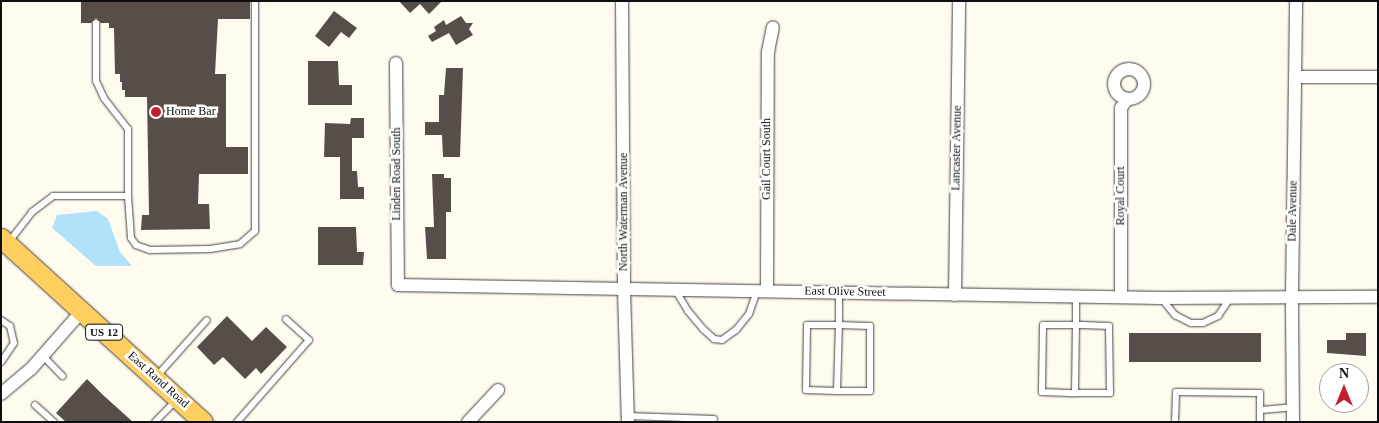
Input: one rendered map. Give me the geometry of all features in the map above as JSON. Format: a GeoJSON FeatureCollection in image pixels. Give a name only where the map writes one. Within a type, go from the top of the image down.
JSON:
{"type":"FeatureCollection","features":[{"type":"Feature","properties":{"kind":"main road","name":"East Rand Road"},"geometry":{"type":"LineString","coordinates":[[3,244],[82,311],[203,422]]}},
{"type":"Feature","properties":{"kind":"street","name":"North Waterman Avenue"},"geometry":{"type":"LineString","coordinates":[[622,1],[624,290],[628,419]]}},
{"type":"Feature","properties":{"kind":"street","name":"Lancaster Avenue"},"geometry":{"type":"LineString","coordinates":[[955,295],[959,1]]}},
{"type":"Feature","properties":{"kind":"street","name":"Dale Avenue"},"geometry":{"type":"LineString","coordinates":[[1293,422],[1292,296],[1296,1]]}},
{"type":"Feature","properties":{"kind":"street","name":"Gail Court South"},"geometry":{"type":"LineString","coordinates":[[762,291],[768,52],[773,27]]}},
{"type":"Feature","properties":{"kind":"street","name":"Linden Road South"},"geometry":{"type":"LineString","coordinates":[[396,63],[398,285]]}},
{"type":"Feature","properties":{"kind":"street"},"geometry":{"type":"LineString","coordinates":[[1296,77],[1378,77]]}},
{"type":"Feature","properties":{"kind":"street","name":"Royal Court"},"geometry":{"type":"LineString","coordinates":[[1121,296],[1120,108],[1127,99]]}},
{"type":"Feature","properties":{"kind":"street","name":"East Olive Street"},"geometry":{"type":"LineString","coordinates":[[398,285],[1161,298],[1231,296],[1378,297]]}},
{"type":"Feature","properties":{"kind":"street"},"geometry":{"type":"LineString","coordinates":[[1,394],[31,369],[82,311]]}},
{"type":"Feature","properties":{"kind":"street"},"geometry":{"type":"LineString","coordinates":[[468,422],[498,390]]}},
{"type":"Feature","properties":{"kind":"lane"},"geometry":{"type":"LineString","coordinates":[[96,22],[96,81],[104,98],[128,129],[128,196],[131,238],[136,245],[150,250],[210,248],[240,244],[255,231],[255,1]]}},
{"type":"Feature","properties":{"kind":"lane"},"geometry":{"type":"LineString","coordinates":[[3,244],[32,212],[53,196],[128,196]]}},
{"type":"Feature","properties":{"kind":"lane"},"geometry":{"type":"LineString","coordinates":[[676,290],[688,311],[703,329],[714,339],[722,340],[736,330],[749,314],[762,291]]}},
{"type":"Feature","properties":{"kind":"lane"},"geometry":{"type":"LineString","coordinates":[[837,391],[839,292]]}},
{"type":"Feature","properties":{"kind":"lane"},"geometry":{"type":"LineString","coordinates":[[1076,296],[1076,393]]}},
{"type":"Feature","properties":{"kind":"lane"},"geometry":{"type":"LineString","coordinates":[[1161,298],[1175,315],[1191,323],[1202,323],[1218,316],[1231,296]]}},
{"type":"Feature","properties":{"kind":"lane"},"geometry":{"type":"LineString","coordinates":[[237,422],[309,340],[286,319]]}},
{"type":"Feature","properties":{"kind":"lane"},"geometry":{"type":"LineString","coordinates":[[1,320],[10,326],[14,343],[1,362]]}},
{"type":"Feature","properties":{"kind":"lane"},"geometry":{"type":"LineString","coordinates":[[155,378],[207,320]]}},
{"type":"Feature","properties":{"kind":"lane"},"geometry":{"type":"LineString","coordinates":[[807,325],[838,325],[870,326],[870,391],[806,390],[807,325]]}},
{"type":"Feature","properties":{"kind":"lane"},"geometry":{"type":"LineString","coordinates":[[1043,325],[1109,326],[1110,393],[1076,393],[1042,392],[1043,325]]}},
{"type":"Feature","properties":{"kind":"lane"},"geometry":{"type":"LineString","coordinates":[[43,356],[62,376]]}},
{"type":"Feature","properties":{"kind":"lane"},"geometry":{"type":"LineString","coordinates":[[1175,422],[1176,392],[1260,393],[1260,422]]}},
{"type":"Feature","properties":{"kind":"lane"},"geometry":{"type":"LineString","coordinates":[[155,422],[178,398]]}},
{"type":"Feature","properties":{"kind":"lane"},"geometry":{"type":"LineString","coordinates":[[35,405],[54,422]]}},
{"type":"Feature","properties":{"kind":"lane"},"geometry":{"type":"LineString","coordinates":[[1261,410],[1293,408]]}},
{"type":"Feature","properties":{"kind":"lane"},"geometry":{"type":"LineString","coordinates":[[628,419],[714,419]]}},
{"type":"Feature","properties":{"kind":"water"},"geometry":{"type":"Polygon","coordinates":[[[97,211],[108,219],[120,252],[132,266],[96,266],[52,228],[57,215],[97,211]]]}},
{"type":"Feature","properties":{"kind":"building"},"geometry":{"type":"Polygon","coordinates":[[[81,1],[250,1],[250,19],[218,19],[215,74],[226,74],[226,147],[248,147],[248,174],[199,174],[198,204],[209,204],[210,229],[141,230],[142,215],[149,215],[147,97],[125,97],[125,90],[122,90],[122,82],[120,82],[120,74],[115,74],[114,28],[109,28],[109,23],[101,23],[96,18],[91,23],[81,23],[81,1]]]}},
{"type":"Feature","properties":{"kind":"building"},"geometry":{"type":"Polygon","coordinates":[[[399,1],[442,1],[429,14],[420,4],[410,13],[399,1]]]}},
{"type":"Feature","properties":{"kind":"building"},"geometry":{"type":"Polygon","coordinates":[[[334,11],[357,28],[349,38],[341,32],[329,47],[315,36],[334,11]]]}},
{"type":"Feature","properties":{"kind":"building"},"geometry":{"type":"Polygon","coordinates":[[[461,16],[466,23],[473,23],[469,29],[473,35],[456,45],[449,33],[432,42],[428,36],[436,31],[434,27],[444,20],[446,25],[461,16]]]}},
{"type":"Feature","properties":{"kind":"building"},"geometry":{"type":"Polygon","coordinates":[[[308,61],[338,61],[339,85],[352,85],[352,105],[308,105],[308,61]]]}},
{"type":"Feature","properties":{"kind":"building"},"geometry":{"type":"Polygon","coordinates":[[[446,68],[463,68],[460,157],[443,157],[442,135],[425,135],[425,122],[439,122],[439,95],[444,95],[446,68]]]}},
{"type":"Feature","properties":{"kind":"building"},"geometry":{"type":"Polygon","coordinates":[[[351,118],[364,118],[364,138],[352,138],[352,171],[357,171],[358,187],[364,187],[364,199],[340,199],[340,157],[324,157],[325,123],[350,124],[351,118]]]}},
{"type":"Feature","properties":{"kind":"building"},"geometry":{"type":"Polygon","coordinates":[[[432,174],[444,174],[444,178],[451,178],[451,212],[446,212],[446,259],[427,259],[425,227],[434,227],[432,174]]]}},
{"type":"Feature","properties":{"kind":"building"},"geometry":{"type":"Polygon","coordinates":[[[318,227],[356,227],[357,252],[364,252],[363,265],[318,265],[318,227]]]}},
{"type":"Feature","properties":{"kind":"building"},"geometry":{"type":"Polygon","coordinates":[[[227,316],[252,341],[266,327],[287,347],[261,374],[256,368],[245,379],[223,357],[214,365],[197,347],[227,316]]]}},
{"type":"Feature","properties":{"kind":"building"},"geometry":{"type":"Polygon","coordinates":[[[1129,333],[1261,333],[1261,362],[1129,362],[1129,333]]]}},
{"type":"Feature","properties":{"kind":"building"},"geometry":{"type":"Polygon","coordinates":[[[1346,333],[1366,333],[1366,356],[1327,353],[1327,340],[1346,340],[1346,333]]]}},
{"type":"Feature","properties":{"kind":"building"},"geometry":{"type":"Polygon","coordinates":[[[87,379],[133,422],[66,422],[56,413],[87,379]]]}},
{"type":"Feature","properties":{"kind":"place","name":"Home Bar"},"geometry":{"type":"Point","coordinates":[156,112]}}]}
